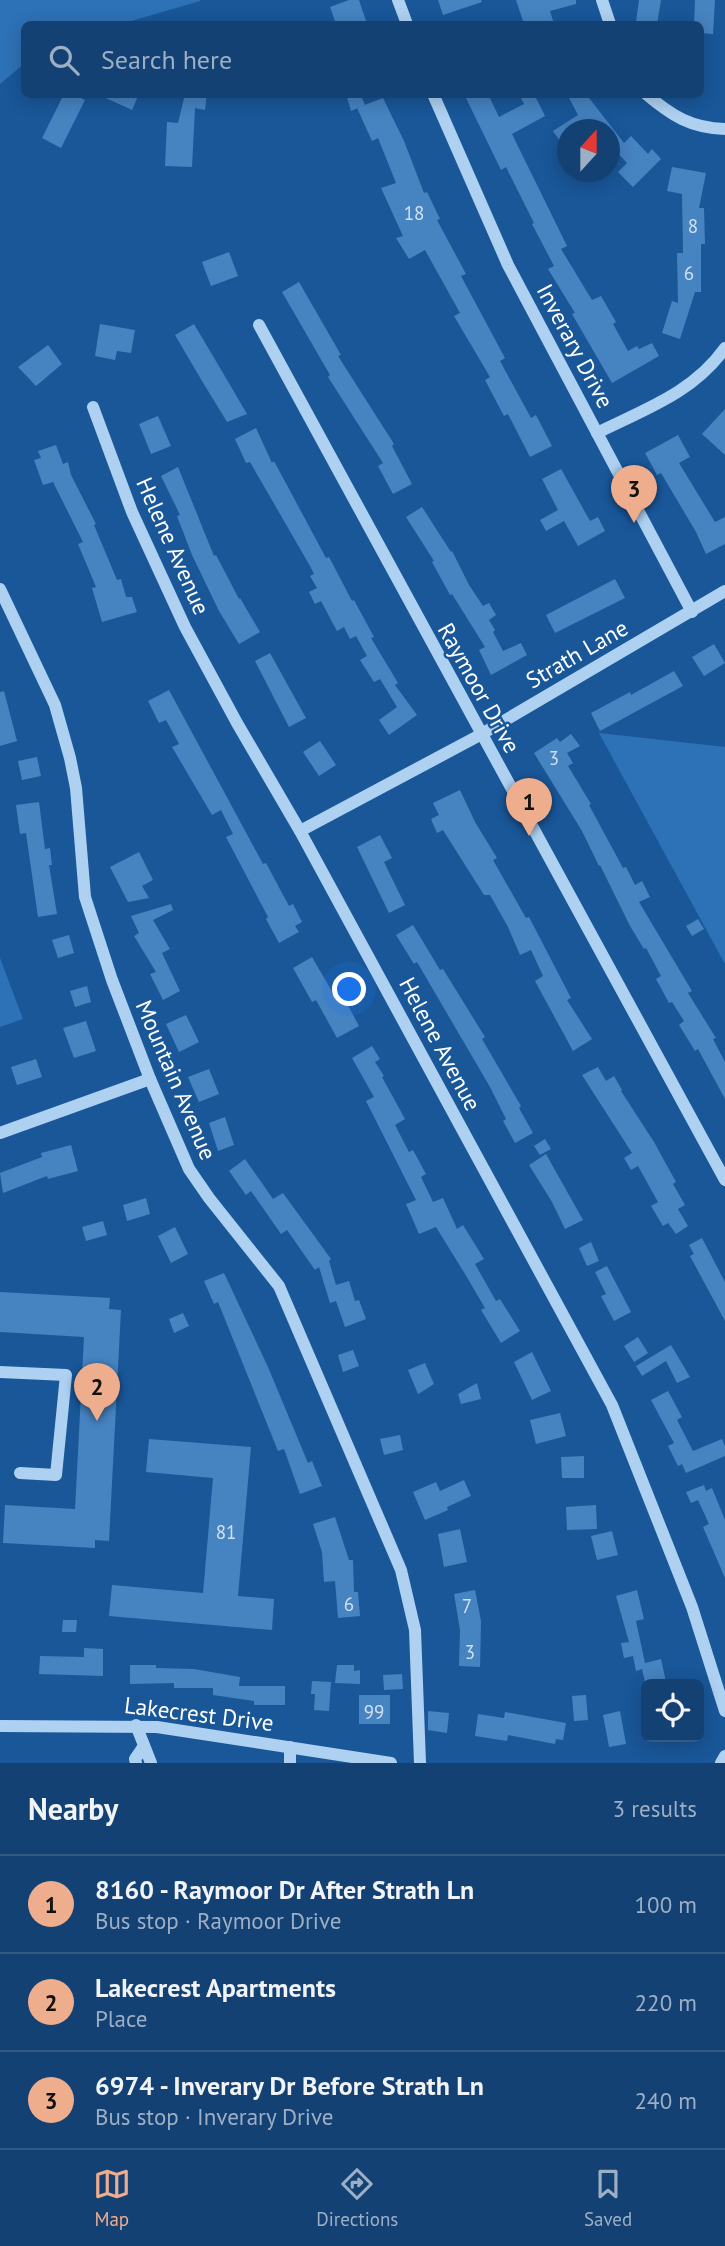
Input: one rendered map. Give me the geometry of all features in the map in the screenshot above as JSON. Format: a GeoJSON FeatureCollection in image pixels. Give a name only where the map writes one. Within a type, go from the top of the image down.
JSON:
{"type":"FeatureCollection","features":[{"type":"Feature","properties":{"kind":"street"},"geometry":{"type":"LineString","coordinates":[[398,0],[406,21]]}},
{"type":"Feature","properties":{"kind":"street"},"geometry":{"type":"LineString","coordinates":[[602,0],[609,21]]}},
{"type":"Feature","properties":{"kind":"street","name":"Inverary Drive"},"geometry":{"type":"LineString","coordinates":[[434,98],[508,265],[692,612]]}},
{"type":"Feature","properties":{"kind":"street"},"geometry":{"type":"LineString","coordinates":[[651,98],[678,118],[703,128],[725,130]]}},
{"type":"Feature","properties":{"kind":"street","name":"Raymoor Drive"},"geometry":{"type":"LineString","coordinates":[[259,325],[725,1180]]}},
{"type":"Feature","properties":{"kind":"street"},"geometry":{"type":"LineString","coordinates":[[597,433],[689,386],[706,372],[725,348]]}},
{"type":"Feature","properties":{"kind":"street","name":"Helene Avenue"},"geometry":{"type":"LineString","coordinates":[[93,407],[132,512],[185,627],[300,831],[612,1405],[692,1607],[725,1711]]}},
{"type":"Feature","properties":{"kind":"street","name":"Mountain Avenue"},"geometry":{"type":"LineString","coordinates":[[0,589],[55,705],[76,788],[85,897],[112,980],[150,1079],[189,1169],[209,1199],[279,1286],[401,1570],[415,1630],[420,1763]]}},
{"type":"Feature","properties":{"kind":"street","name":"Strath Lane"},"geometry":{"type":"LineString","coordinates":[[300,831],[481,735],[725,592]]}},
{"type":"Feature","properties":{"kind":"street"},"geometry":{"type":"LineString","coordinates":[[0,1133],[150,1079]]}},
{"type":"Feature","properties":{"kind":"street"},"geometry":{"type":"LineString","coordinates":[[0,1372],[66,1375],[56,1475],[20,1473]]}},
{"type":"Feature","properties":{"kind":"street"},"geometry":{"type":"LineString","coordinates":[[136,1725],[151,1763]]}},
{"type":"Feature","properties":{"kind":"street","name":"Lakecrest Drive"},"geometry":{"type":"LineString","coordinates":[[0,1726],[136,1725],[182,1729],[391,1763]]}},
{"type":"Feature","properties":{"kind":"street"},"geometry":{"type":"LineString","coordinates":[[136,1763],[135,1759],[144,1746]]}},
{"type":"Feature","properties":{"kind":"street"},"geometry":{"type":"LineString","coordinates":[[289,1763],[290,1747]]}},
{"type":"Feature","properties":{"kind":"street"},"geometry":{"type":"LineString","coordinates":[[721,1763],[725,1756]]}},
{"type":"Feature","properties":{"kind":"shaded area"},"geometry":{"type":"Polygon","coordinates":[[[0,0],[200,0],[131,21],[21,21],[21,66],[0,84],[0,0]]]}},
{"type":"Feature","properties":{"kind":"shaded area"},"geometry":{"type":"Polygon","coordinates":[[[599,733],[725,747],[725,964],[599,733]]]}},
{"type":"Feature","properties":{"kind":"shaded area"},"geometry":{"type":"Polygon","coordinates":[[[0,958],[23,1019],[0,1027],[0,958]]]}},
{"type":"Feature","properties":{"kind":"building"},"geometry":{"type":"Polygon","coordinates":[[[349,0],[359,0],[366,21],[335,21],[330,7],[349,0]]]}},
{"type":"Feature","properties":{"kind":"building"},"geometry":{"type":"Polygon","coordinates":[[[438,0],[481,0],[482,2],[443,15],[438,0]]]}},
{"type":"Feature","properties":{"kind":"building"},"geometry":{"type":"Polygon","coordinates":[[[516,0],[576,0],[576,4],[550,11],[553,21],[523,21],[516,0]]]}},
{"type":"Feature","properties":{"kind":"building"},"geometry":{"type":"Polygon","coordinates":[[[639,0],[661,0],[658,21],[636,21],[639,0]]]}},
{"type":"Feature","properties":{"kind":"building"},"geometry":{"type":"Polygon","coordinates":[[[695,0],[715,0],[713,34],[704,33],[704,21],[694,21],[695,0]]]}},
{"type":"Feature","properties":{"kind":"building"},"geometry":{"type":"Polygon","coordinates":[[[62,98],[85,100],[61,148],[42,138],[62,98]]]}},
{"type":"Feature","properties":{"kind":"building"},"geometry":{"type":"Polygon","coordinates":[[[106,98],[137,98],[132,110],[106,98]]]}},
{"type":"Feature","properties":{"kind":"building"},"geometry":{"type":"Polygon","coordinates":[[[184,98],[206,98],[205,110],[195,108],[192,167],[165,166],[167,122],[178,123],[184,98]]]}},
{"type":"Feature","properties":{"kind":"building"},"geometry":{"type":"Polygon","coordinates":[[[347,98],[362,98],[365,105],[351,111],[347,98]]]}},
{"type":"Feature","properties":{"kind":"building"},"geometry":{"type":"Polygon","coordinates":[[[383,98],[404,141],[424,193],[427,192],[440,219],[437,220],[466,274],[461,276],[505,358],[500,361],[531,418],[536,415],[552,446],[530,457],[508,414],[504,416],[485,380],[490,377],[454,316],[460,313],[425,250],[409,259],[396,238],[403,236],[381,188],[396,183],[378,138],[372,141],[357,108],[383,98]]]}},
{"type":"Feature","properties":{"kind":"building"},"geometry":{"type":"Polygon","coordinates":[[[466,98],[490,98],[499,117],[524,104],[521,98],[536,98],[545,116],[512,134],[567,246],[561,249],[592,300],[601,296],[628,351],[652,343],[659,356],[612,383],[548,269],[554,266],[506,167],[501,170],[466,98]]]}},
{"type":"Feature","properties":{"kind":"building"},"geometry":{"type":"Polygon","coordinates":[[[569,98],[589,98],[605,119],[572,119],[578,115],[569,98]]]}},
{"type":"Feature","properties":{"kind":"building"},"geometry":{"type":"Polygon","coordinates":[[[631,136],[648,154],[652,149],[661,159],[633,187],[620,174],[620,170],[627,163],[620,156],[620,138],[624,143],[631,136]]]}},
{"type":"Feature","properties":{"kind":"building"},"geometry":{"type":"Polygon","coordinates":[[[672,167],[706,173],[699,208],[704,208],[705,244],[701,244],[701,292],[695,292],[680,339],[662,333],[672,301],[678,303],[677,253],[683,253],[682,194],[667,191],[672,167]]]}},
{"type":"Feature","properties":{"kind":"building"},"geometry":{"type":"Polygon","coordinates":[[[229,252],[238,276],[211,286],[202,262],[229,252]]]}},
{"type":"Feature","properties":{"kind":"building"},"geometry":{"type":"Polygon","coordinates":[[[299,282],[341,355],[338,356],[394,444],[392,446],[412,484],[393,494],[378,466],[383,463],[328,377],[330,375],[282,292],[299,282]]]}},
{"type":"Feature","properties":{"kind":"building"},"geometry":{"type":"Polygon","coordinates":[[[100,324],[135,330],[131,353],[117,351],[115,360],[95,356],[100,324]]]}},
{"type":"Feature","properties":{"kind":"building"},"geometry":{"type":"Polygon","coordinates":[[[194,324],[247,414],[227,422],[202,381],[175,335],[194,324]]]}},
{"type":"Feature","properties":{"kind":"building"},"geometry":{"type":"Polygon","coordinates":[[[48,345],[62,364],[36,386],[18,367],[48,345]]]}},
{"type":"Feature","properties":{"kind":"building"},"geometry":{"type":"Polygon","coordinates":[[[725,409],[725,455],[702,434],[725,409]]]}},
{"type":"Feature","properties":{"kind":"building"},"geometry":{"type":"Polygon","coordinates":[[[158,416],[171,446],[151,454],[139,424],[158,416]]]}},
{"type":"Feature","properties":{"kind":"building"},"geometry":{"type":"Polygon","coordinates":[[[256,428],[272,463],[274,461],[326,558],[329,557],[352,601],[354,600],[374,637],[371,638],[398,683],[395,685],[417,715],[389,735],[379,720],[397,707],[380,679],[374,682],[360,660],[367,656],[356,636],[350,639],[344,627],[337,631],[321,601],[315,604],[309,592],[317,588],[310,576],[314,574],[250,462],[246,463],[235,439],[256,428]]]}},
{"type":"Feature","properties":{"kind":"building"},"geometry":{"type":"Polygon","coordinates":[[[678,435],[690,457],[679,463],[715,522],[725,517],[725,544],[706,554],[661,473],[657,475],[645,453],[678,435]]]}},
{"type":"Feature","properties":{"kind":"building"},"geometry":{"type":"Polygon","coordinates":[[[56,445],[63,464],[68,462],[71,475],[96,524],[94,525],[117,580],[121,579],[126,597],[132,597],[137,612],[102,622],[92,588],[96,587],[78,544],[83,542],[53,482],[43,485],[34,460],[41,458],[38,451],[56,445]]]}},
{"type":"Feature","properties":{"kind":"building"},"geometry":{"type":"Polygon","coordinates":[[[178,467],[214,556],[216,555],[260,632],[239,644],[219,611],[192,555],[177,516],[180,515],[161,476],[178,467]]]}},
{"type":"Feature","properties":{"kind":"building"},"geometry":{"type":"Polygon","coordinates":[[[561,469],[590,521],[598,517],[605,531],[578,546],[564,521],[546,531],[540,520],[558,510],[542,479],[561,469]]]}},
{"type":"Feature","properties":{"kind":"building"},"geometry":{"type":"Polygon","coordinates":[[[422,507],[452,551],[483,606],[489,603],[496,615],[489,620],[503,651],[521,643],[527,655],[491,675],[479,650],[485,647],[452,594],[450,595],[432,562],[434,561],[406,517],[422,507]]]}},
{"type":"Feature","properties":{"kind":"building"},"geometry":{"type":"Polygon","coordinates":[[[615,579],[625,598],[555,633],[546,615],[615,579]]]}},
{"type":"Feature","properties":{"kind":"building"},"geometry":{"type":"Polygon","coordinates":[[[714,644],[725,663],[704,676],[692,657],[714,644]]]}},
{"type":"Feature","properties":{"kind":"building"},"geometry":{"type":"Polygon","coordinates":[[[270,653],[306,718],[289,727],[255,661],[270,653]]]}},
{"type":"Feature","properties":{"kind":"building"},"geometry":{"type":"Polygon","coordinates":[[[674,671],[683,686],[600,731],[591,713],[674,671]]]}},
{"type":"Feature","properties":{"kind":"building"},"geometry":{"type":"Polygon","coordinates":[[[169,690],[263,864],[266,863],[289,906],[293,904],[302,922],[295,926],[299,932],[279,943],[226,837],[233,834],[221,810],[212,815],[172,747],[179,744],[166,720],[159,723],[148,701],[169,690]]]}},
{"type":"Feature","properties":{"kind":"building"},"geometry":{"type":"Polygon","coordinates":[[[4,691],[17,741],[0,746],[0,692],[4,691]]]}},
{"type":"Feature","properties":{"kind":"building"},"geometry":{"type":"Polygon","coordinates":[[[571,734],[580,746],[567,753],[573,763],[568,766],[591,804],[589,805],[623,868],[626,867],[635,885],[642,881],[650,897],[639,902],[692,991],[688,993],[716,1038],[713,1039],[725,1062],[725,1099],[698,1049],[695,1051],[679,1025],[684,1021],[672,1002],[669,1003],[656,979],[661,976],[630,926],[582,831],[534,753],[557,738],[560,742],[571,734]]]}},
{"type":"Feature","properties":{"kind":"building"},"geometry":{"type":"Polygon","coordinates":[[[320,741],[336,765],[319,776],[303,752],[320,741]]]}},
{"type":"Feature","properties":{"kind":"building"},"geometry":{"type":"Polygon","coordinates":[[[37,757],[41,776],[22,780],[18,761],[37,757]]]}},
{"type":"Feature","properties":{"kind":"building"},"geometry":{"type":"Polygon","coordinates":[[[460,790],[475,822],[497,858],[493,860],[526,918],[529,917],[571,998],[567,1000],[592,1039],[573,1051],[535,981],[543,976],[531,950],[520,955],[490,895],[484,895],[443,830],[437,833],[431,819],[439,815],[433,803],[460,790]]]}},
{"type":"Feature","properties":{"kind":"building"},"geometry":{"type":"Polygon","coordinates":[[[39,802],[45,849],[50,848],[52,865],[49,865],[57,914],[38,917],[26,833],[20,834],[16,805],[39,802]]]}},
{"type":"Feature","properties":{"kind":"building"},"geometry":{"type":"Polygon","coordinates":[[[380,835],[392,858],[384,862],[405,905],[389,913],[357,847],[380,835]]]}},
{"type":"Feature","properties":{"kind":"building"},"geometry":{"type":"Polygon","coordinates":[[[139,852],[153,880],[142,886],[149,898],[128,902],[110,867],[139,852]]]}},
{"type":"Feature","properties":{"kind":"building"},"geometry":{"type":"Polygon","coordinates":[[[171,904],[173,910],[153,920],[170,949],[162,953],[180,991],[163,1000],[150,974],[156,972],[134,936],[139,933],[131,916],[171,904]]]}},
{"type":"Feature","properties":{"kind":"building"},"geometry":{"type":"Polygon","coordinates":[[[698,919],[704,929],[692,936],[686,926],[698,919]]]}},
{"type":"Feature","properties":{"kind":"building"},"geometry":{"type":"Polygon","coordinates":[[[413,925],[485,1037],[482,1039],[521,1106],[519,1108],[533,1133],[515,1143],[490,1087],[417,962],[414,964],[396,935],[413,925]]]}},
{"type":"Feature","properties":{"kind":"building"},"geometry":{"type":"Polygon","coordinates":[[[69,935],[74,953],[58,958],[52,940],[69,935]]]}},
{"type":"Feature","properties":{"kind":"building"},"geometry":{"type":"Polygon","coordinates":[[[312,957],[337,1000],[343,996],[359,1026],[337,1038],[316,1000],[312,1002],[293,968],[312,957]]]}},
{"type":"Feature","properties":{"kind":"building"},"geometry":{"type":"Polygon","coordinates":[[[87,986],[91,1002],[75,1007],[70,991],[87,986]]]}},
{"type":"Feature","properties":{"kind":"building"},"geometry":{"type":"Polygon","coordinates":[[[186,1015],[199,1042],[179,1052],[166,1024],[186,1015]]]}},
{"type":"Feature","properties":{"kind":"building"},"geometry":{"type":"Polygon","coordinates":[[[86,1021],[96,1051],[74,1058],[63,1028],[86,1021]]]}},
{"type":"Feature","properties":{"kind":"building"},"geometry":{"type":"Polygon","coordinates":[[[372,1046],[380,1059],[375,1062],[405,1119],[395,1125],[409,1152],[413,1150],[426,1174],[421,1177],[433,1202],[443,1198],[457,1229],[463,1225],[484,1259],[475,1264],[496,1301],[500,1299],[520,1331],[501,1343],[481,1310],[485,1308],[436,1227],[419,1234],[406,1204],[416,1200],[366,1101],[374,1097],[352,1058],[372,1046]]]}},
{"type":"Feature","properties":{"kind":"building"},"geometry":{"type":"Polygon","coordinates":[[[36,1059],[42,1077],[17,1085],[11,1067],[36,1059]]]}},
{"type":"Feature","properties":{"kind":"building"},"geometry":{"type":"Polygon","coordinates":[[[598,1067],[606,1081],[614,1076],[676,1182],[673,1184],[685,1205],[678,1209],[688,1226],[676,1234],[668,1223],[663,1226],[651,1206],[658,1202],[638,1166],[631,1170],[624,1158],[632,1153],[582,1075],[598,1067]]]}},
{"type":"Feature","properties":{"kind":"building"},"geometry":{"type":"Polygon","coordinates":[[[209,1069],[219,1094],[199,1102],[188,1077],[209,1069]]]}},
{"type":"Feature","properties":{"kind":"building"},"geometry":{"type":"Polygon","coordinates":[[[225,1117],[234,1145],[218,1151],[209,1123],[225,1117]]]}},
{"type":"Feature","properties":{"kind":"building"},"geometry":{"type":"Polygon","coordinates":[[[545,1139],[551,1149],[540,1155],[534,1146],[545,1139]]]}},
{"type":"Feature","properties":{"kind":"building"},"geometry":{"type":"Polygon","coordinates":[[[71,1145],[78,1171],[48,1179],[47,1176],[3,1193],[0,1173],[42,1157],[41,1153],[71,1145]]]}},
{"type":"Feature","properties":{"kind":"building"},"geometry":{"type":"Polygon","coordinates":[[[546,1154],[583,1220],[565,1229],[529,1165],[546,1154]]]}},
{"type":"Feature","properties":{"kind":"building"},"geometry":{"type":"Polygon","coordinates":[[[245,1159],[273,1199],[283,1193],[331,1259],[329,1261],[336,1285],[349,1281],[355,1301],[359,1300],[366,1319],[345,1327],[336,1301],[330,1303],[319,1267],[315,1270],[287,1230],[281,1234],[251,1191],[246,1195],[229,1171],[245,1159]]]}},
{"type":"Feature","properties":{"kind":"building"},"geometry":{"type":"Polygon","coordinates":[[[146,1198],[150,1214],[127,1221],[123,1205],[146,1198]]]}},
{"type":"Feature","properties":{"kind":"building"},"geometry":{"type":"Polygon","coordinates":[[[103,1221],[107,1235],[86,1241],[82,1227],[103,1221]]]}},
{"type":"Feature","properties":{"kind":"building"},"geometry":{"type":"Polygon","coordinates":[[[175,1227],[188,1254],[171,1263],[158,1236],[175,1227]]]}},
{"type":"Feature","properties":{"kind":"building"},"geometry":{"type":"Polygon","coordinates":[[[702,1238],[725,1282],[725,1321],[690,1256],[694,1254],[689,1245],[702,1238]]]}},
{"type":"Feature","properties":{"kind":"building"},"geometry":{"type":"Polygon","coordinates":[[[591,1242],[599,1261],[587,1266],[579,1248],[591,1242]]]}},
{"type":"Feature","properties":{"kind":"building"},"geometry":{"type":"Polygon","coordinates":[[[607,1266],[631,1312],[614,1321],[601,1296],[606,1294],[595,1272],[607,1266]]]}},
{"type":"Feature","properties":{"kind":"building"},"geometry":{"type":"Polygon","coordinates":[[[224,1273],[268,1367],[308,1463],[312,1461],[322,1486],[300,1494],[284,1449],[278,1451],[218,1302],[214,1304],[204,1281],[224,1273]]]}},
{"type":"Feature","properties":{"kind":"building"},"geometry":{"type":"Polygon","coordinates":[[[0,1292],[110,1298],[109,1309],[121,1310],[109,1541],[95,1540],[95,1548],[3,1543],[5,1505],[75,1509],[84,1337],[0,1332],[0,1292]]]}},
{"type":"Feature","properties":{"kind":"building"},"geometry":{"type":"Polygon","coordinates":[[[183,1313],[189,1326],[174,1333],[169,1319],[183,1313]]]}},
{"type":"Feature","properties":{"kind":"building"},"geometry":{"type":"Polygon","coordinates":[[[638,1337],[648,1353],[634,1362],[624,1346],[638,1337]]]}},
{"type":"Feature","properties":{"kind":"building"},"geometry":{"type":"Polygon","coordinates":[[[671,1345],[690,1377],[677,1383],[666,1361],[642,1376],[636,1366],[671,1345]]]}},
{"type":"Feature","properties":{"kind":"building"},"geometry":{"type":"Polygon","coordinates":[[[353,1350],[359,1366],[343,1372],[338,1355],[353,1350]]]}},
{"type":"Feature","properties":{"kind":"building"},"geometry":{"type":"Polygon","coordinates":[[[532,1352],[551,1391],[532,1400],[514,1362],[532,1352]]]}},
{"type":"Feature","properties":{"kind":"building"},"geometry":{"type":"Polygon","coordinates":[[[425,1363],[434,1384],[418,1394],[408,1370],[425,1363]]]}},
{"type":"Feature","properties":{"kind":"building"},"geometry":{"type":"Polygon","coordinates":[[[477,1383],[481,1399],[461,1404],[458,1394],[477,1383]]]}},
{"type":"Feature","properties":{"kind":"building"},"geometry":{"type":"Polygon","coordinates":[[[668,1391],[682,1417],[677,1420],[693,1451],[722,1439],[725,1456],[686,1473],[682,1464],[678,1466],[668,1446],[674,1443],[651,1400],[668,1391]]]}},
{"type":"Feature","properties":{"kind":"building"},"geometry":{"type":"Polygon","coordinates":[[[560,1413],[566,1436],[536,1444],[530,1420],[560,1413]]]}},
{"type":"Feature","properties":{"kind":"building"},"geometry":{"type":"Polygon","coordinates":[[[400,1435],[403,1450],[384,1455],[380,1439],[400,1435]]]}},
{"type":"Feature","properties":{"kind":"building"},"geometry":{"type":"Polygon","coordinates":[[[149,1439],[251,1447],[238,1596],[274,1599],[272,1630],[109,1616],[112,1585],[203,1593],[213,1478],[146,1472],[149,1439]]]}},
{"type":"Feature","properties":{"kind":"building"},"geometry":{"type":"Polygon","coordinates":[[[584,1456],[584,1478],[562,1478],[561,1457],[584,1456]]]}},
{"type":"Feature","properties":{"kind":"building"},"geometry":{"type":"Polygon","coordinates":[[[464,1480],[471,1496],[425,1520],[413,1492],[436,1482],[440,1491],[464,1480]]]}},
{"type":"Feature","properties":{"kind":"building"},"geometry":{"type":"Polygon","coordinates":[[[704,1485],[706,1491],[712,1488],[725,1520],[725,1578],[703,1527],[709,1524],[698,1500],[691,1503],[686,1492],[704,1485]]]}},
{"type":"Feature","properties":{"kind":"building"},"geometry":{"type":"Polygon","coordinates":[[[596,1505],[597,1529],[567,1530],[566,1507],[596,1505]]]}},
{"type":"Feature","properties":{"kind":"building"},"geometry":{"type":"Polygon","coordinates":[[[335,1517],[349,1560],[353,1560],[354,1592],[358,1592],[360,1616],[338,1618],[335,1581],[324,1582],[322,1552],[313,1524],[335,1517]]]}},
{"type":"Feature","properties":{"kind":"building"},"geometry":{"type":"Polygon","coordinates":[[[460,1529],[467,1562],[444,1567],[438,1534],[460,1529]]]}},
{"type":"Feature","properties":{"kind":"building"},"geometry":{"type":"Polygon","coordinates":[[[612,1531],[618,1555],[597,1560],[591,1536],[612,1531]]]}},
{"type":"Feature","properties":{"kind":"building"},"geometry":{"type":"Polygon","coordinates":[[[475,1590],[481,1621],[480,1667],[459,1666],[460,1630],[454,1594],[475,1590]]]}},
{"type":"Feature","properties":{"kind":"building"},"geometry":{"type":"Polygon","coordinates":[[[637,1590],[644,1619],[636,1621],[645,1663],[661,1659],[665,1679],[644,1679],[642,1669],[636,1671],[633,1656],[624,1658],[621,1643],[629,1642],[616,1596],[637,1590]]]}},
{"type":"Feature","properties":{"kind":"building"},"geometry":{"type":"Polygon","coordinates":[[[63,1620],[77,1620],[76,1632],[62,1632],[63,1620]]]}},
{"type":"Feature","properties":{"kind":"building"},"geometry":{"type":"Polygon","coordinates":[[[84,1648],[103,1649],[103,1676],[39,1674],[40,1656],[84,1657],[84,1648]]]}},
{"type":"Feature","properties":{"kind":"building"},"geometry":{"type":"Polygon","coordinates":[[[130,1665],[194,1669],[240,1677],[239,1686],[285,1686],[285,1705],[254,1705],[254,1701],[213,1695],[213,1688],[174,1688],[174,1683],[130,1684],[130,1665]]]}},
{"type":"Feature","properties":{"kind":"building"},"geometry":{"type":"Polygon","coordinates":[[[337,1665],[354,1665],[354,1671],[360,1670],[360,1684],[335,1683],[337,1665]]]}},
{"type":"Feature","properties":{"kind":"building"},"geometry":{"type":"Polygon","coordinates":[[[402,1674],[403,1689],[384,1690],[383,1675],[402,1674]]]}},
{"type":"Feature","properties":{"kind":"building"},"geometry":{"type":"Polygon","coordinates":[[[312,1681],[331,1682],[329,1711],[314,1710],[312,1681]]]}},
{"type":"Feature","properties":{"kind":"building"},"geometry":{"type":"Polygon","coordinates":[[[359,1695],[390,1695],[390,1724],[359,1724],[359,1695]]]}},
{"type":"Feature","properties":{"kind":"building"},"geometry":{"type":"Polygon","coordinates":[[[586,1695],[588,1720],[574,1721],[572,1696],[586,1695]]]}},
{"type":"Feature","properties":{"kind":"building"},"geometry":{"type":"Polygon","coordinates":[[[428,1711],[449,1713],[447,1733],[428,1730],[428,1711]]]}},
{"type":"Feature","properties":{"kind":"building"},"geometry":{"type":"Polygon","coordinates":[[[620,1711],[626,1744],[609,1747],[603,1715],[620,1711]]]}},
{"type":"Feature","properties":{"kind":"building"},"geometry":{"type":"Polygon","coordinates":[[[505,1712],[566,1723],[563,1740],[556,1739],[555,1744],[508,1735],[507,1741],[475,1736],[478,1714],[504,1718],[505,1712]]]}},
{"type":"Feature","properties":{"kind":"place","name":"6974 - Inverary Dr Before Strath Ln"},"geometry":{"type":"Point","coordinates":[634,523]}},
{"type":"Feature","properties":{"kind":"place","name":"8160 - Raymoor Dr After Strath Ln"},"geometry":{"type":"Point","coordinates":[529,836]}},
{"type":"Feature","properties":{"kind":"place","name":"Lakecrest Apartments"},"geometry":{"type":"Point","coordinates":[97,1421]}}]}
